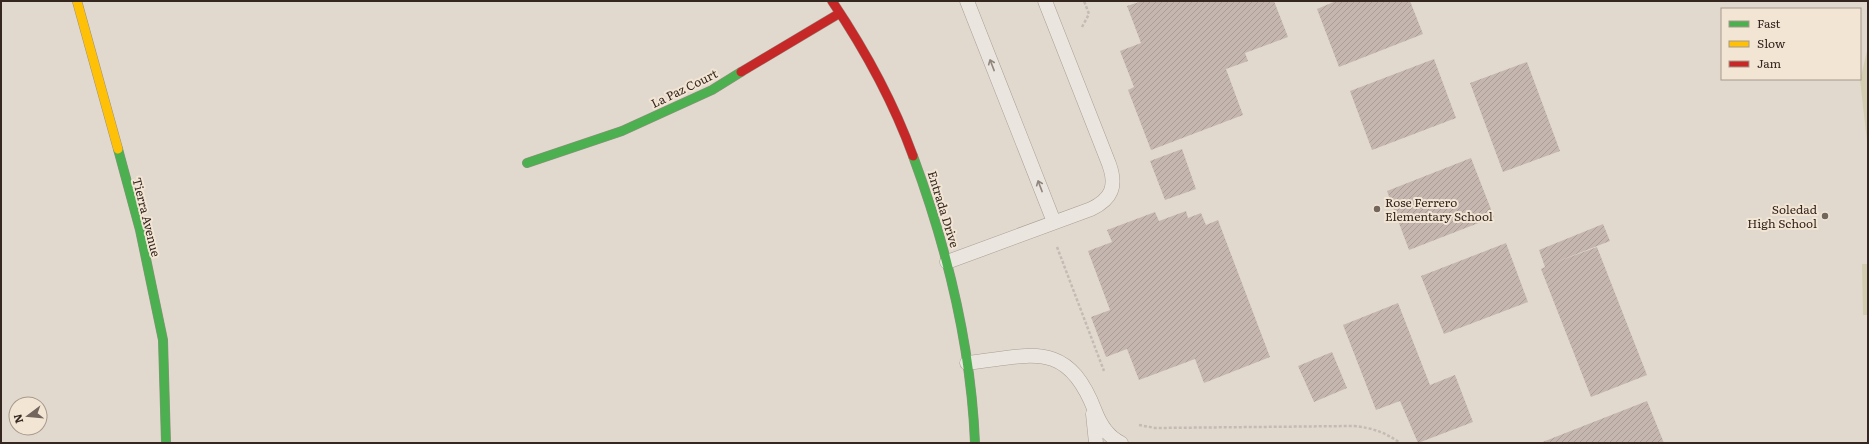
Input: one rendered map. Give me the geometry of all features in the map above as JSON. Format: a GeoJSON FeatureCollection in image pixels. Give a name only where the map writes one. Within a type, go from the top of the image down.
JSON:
{"type":"FeatureCollection","features":[{"type":"Feature","properties":{"kind":"street","name":"Tierra Avenue"},"geometry":{"type":"LineString","coordinates":[[77,1],[140,230],[163,340],[166,443]]}},
{"type":"Feature","properties":{"kind":"street","name":"Entrada Drive"},"geometry":{"type":"LineString","coordinates":[[832,1],[877,75],[916,161],[946,262],[967,354],[974,443]]}},
{"type":"Feature","properties":{"kind":"street","name":"La Paz Court"},"geometry":{"type":"LineString","coordinates":[[527,163],[622,131],[712,90],[840,13]]}},
{"type":"Feature","properties":{"kind":"lane"},"geometry":{"type":"LineString","coordinates":[[967,1],[1054,222]]}},
{"type":"Feature","properties":{"kind":"lane"},"geometry":{"type":"LineString","coordinates":[[946,262],[1097,206],[1109,194],[1113,180],[1109,164],[1045,1]]}},
{"type":"Feature","properties":{"kind":"lane"},"geometry":{"type":"LineString","coordinates":[[967,363],[1025,356],[1043,356],[1058,360],[1082,383],[1098,419],[1114,440],[1121,443]]}},
{"type":"Feature","properties":{"kind":"lane"},"geometry":{"type":"LineString","coordinates":[[1091,402],[1096,443]]}},
{"type":"Feature","properties":{"kind":"path"},"geometry":{"type":"LineString","coordinates":[[1057,246],[1107,377]]}},
{"type":"Feature","properties":{"kind":"path"},"geometry":{"type":"LineString","coordinates":[[1136,423],[1141,426],[1155,428],[1354,426],[1374,428],[1400,443]]}},
{"type":"Feature","properties":{"kind":"shaded area"},"geometry":{"type":"Polygon","coordinates":[[[1868,47],[1868,150],[1860,80],[1868,47]]]}},
{"type":"Feature","properties":{"kind":"shaded area"},"geometry":{"type":"Polygon","coordinates":[[[1862,264],[1868,264],[1868,315],[1863,315],[1862,264]]]}},
{"type":"Feature","properties":{"kind":"building"},"geometry":{"type":"Polygon","coordinates":[[[1142,1],[1274,1],[1288,37],[1245,53],[1248,61],[1226,69],[1243,115],[1151,150],[1128,90],[1134,87],[1120,51],[1141,43],[1127,6],[1142,1]]]}},
{"type":"Feature","properties":{"kind":"building"},"geometry":{"type":"Polygon","coordinates":[[[1336,1],[1410,1],[1423,34],[1339,67],[1317,9],[1336,1]]]}},
{"type":"Feature","properties":{"kind":"building"},"geometry":{"type":"Polygon","coordinates":[[[1434,59],[1456,118],[1372,150],[1350,91],[1434,59]]]}},
{"type":"Feature","properties":{"kind":"building"},"geometry":{"type":"Polygon","coordinates":[[[1527,62],[1560,151],[1503,172],[1470,83],[1527,62]]]}},
{"type":"Feature","properties":{"kind":"building"},"geometry":{"type":"Polygon","coordinates":[[[1182,149],[1196,189],[1165,200],[1150,161],[1182,149]]]}},
{"type":"Feature","properties":{"kind":"building"},"geometry":{"type":"Polygon","coordinates":[[[1471,158],[1494,217],[1409,250],[1387,191],[1471,158]]]}},
{"type":"Feature","properties":{"kind":"building"},"geometry":{"type":"Polygon","coordinates":[[[1186,211],[1188,218],[1201,213],[1206,225],[1218,220],[1270,357],[1204,383],[1195,359],[1139,380],[1127,349],[1106,357],[1091,317],[1110,310],[1088,251],[1112,242],[1107,230],[1155,212],[1159,221],[1186,211]]]}},
{"type":"Feature","properties":{"kind":"building"},"geometry":{"type":"Polygon","coordinates":[[[1603,224],[1610,241],[1551,264],[1597,247],[1647,375],[1591,397],[1541,269],[1545,267],[1539,250],[1603,224]]]}},
{"type":"Feature","properties":{"kind":"building"},"geometry":{"type":"Polygon","coordinates":[[[1506,243],[1528,302],[1444,334],[1421,276],[1506,243]]]}},
{"type":"Feature","properties":{"kind":"building"},"geometry":{"type":"Polygon","coordinates":[[[1398,303],[1430,385],[1455,375],[1473,422],[1418,443],[1400,401],[1376,410],[1343,325],[1398,303]]]}},
{"type":"Feature","properties":{"kind":"building"},"geometry":{"type":"Polygon","coordinates":[[[1332,352],[1347,388],[1314,402],[1298,366],[1332,352]]]}},
{"type":"Feature","properties":{"kind":"building"},"geometry":{"type":"Polygon","coordinates":[[[1647,401],[1664,443],[1540,443],[1647,401]]]}},
{"type":"Feature","properties":{"kind":"traffic: fast"},"geometry":{"type":"LineString","coordinates":[[527,163],[622,131],[712,90],[741,72]]}},
{"type":"Feature","properties":{"kind":"traffic: fast"},"geometry":{"type":"LineString","coordinates":[[118,149],[140,230],[163,340],[166,443]]}},
{"type":"Feature","properties":{"kind":"traffic: fast"},"geometry":{"type":"LineString","coordinates":[[913,156],[947,262],[963,334],[973,407],[975,443]]}},
{"type":"Feature","properties":{"kind":"traffic: slow"},"geometry":{"type":"LineString","coordinates":[[77,1],[118,149]]}},
{"type":"Feature","properties":{"kind":"traffic: jam"},"geometry":{"type":"LineString","coordinates":[[832,1],[856,38],[877,76],[897,115],[913,156]]}},
{"type":"Feature","properties":{"kind":"traffic: jam"},"geometry":{"type":"LineString","coordinates":[[741,72],[840,13]]}},
{"type":"Feature","properties":{"kind":"place","name":"Rose Ferrero Elementary School"},"geometry":{"type":"Point","coordinates":[1377,209]}},
{"type":"Feature","properties":{"kind":"place","name":"Soledad High School"},"geometry":{"type":"Point","coordinates":[1825,216]}}]}
